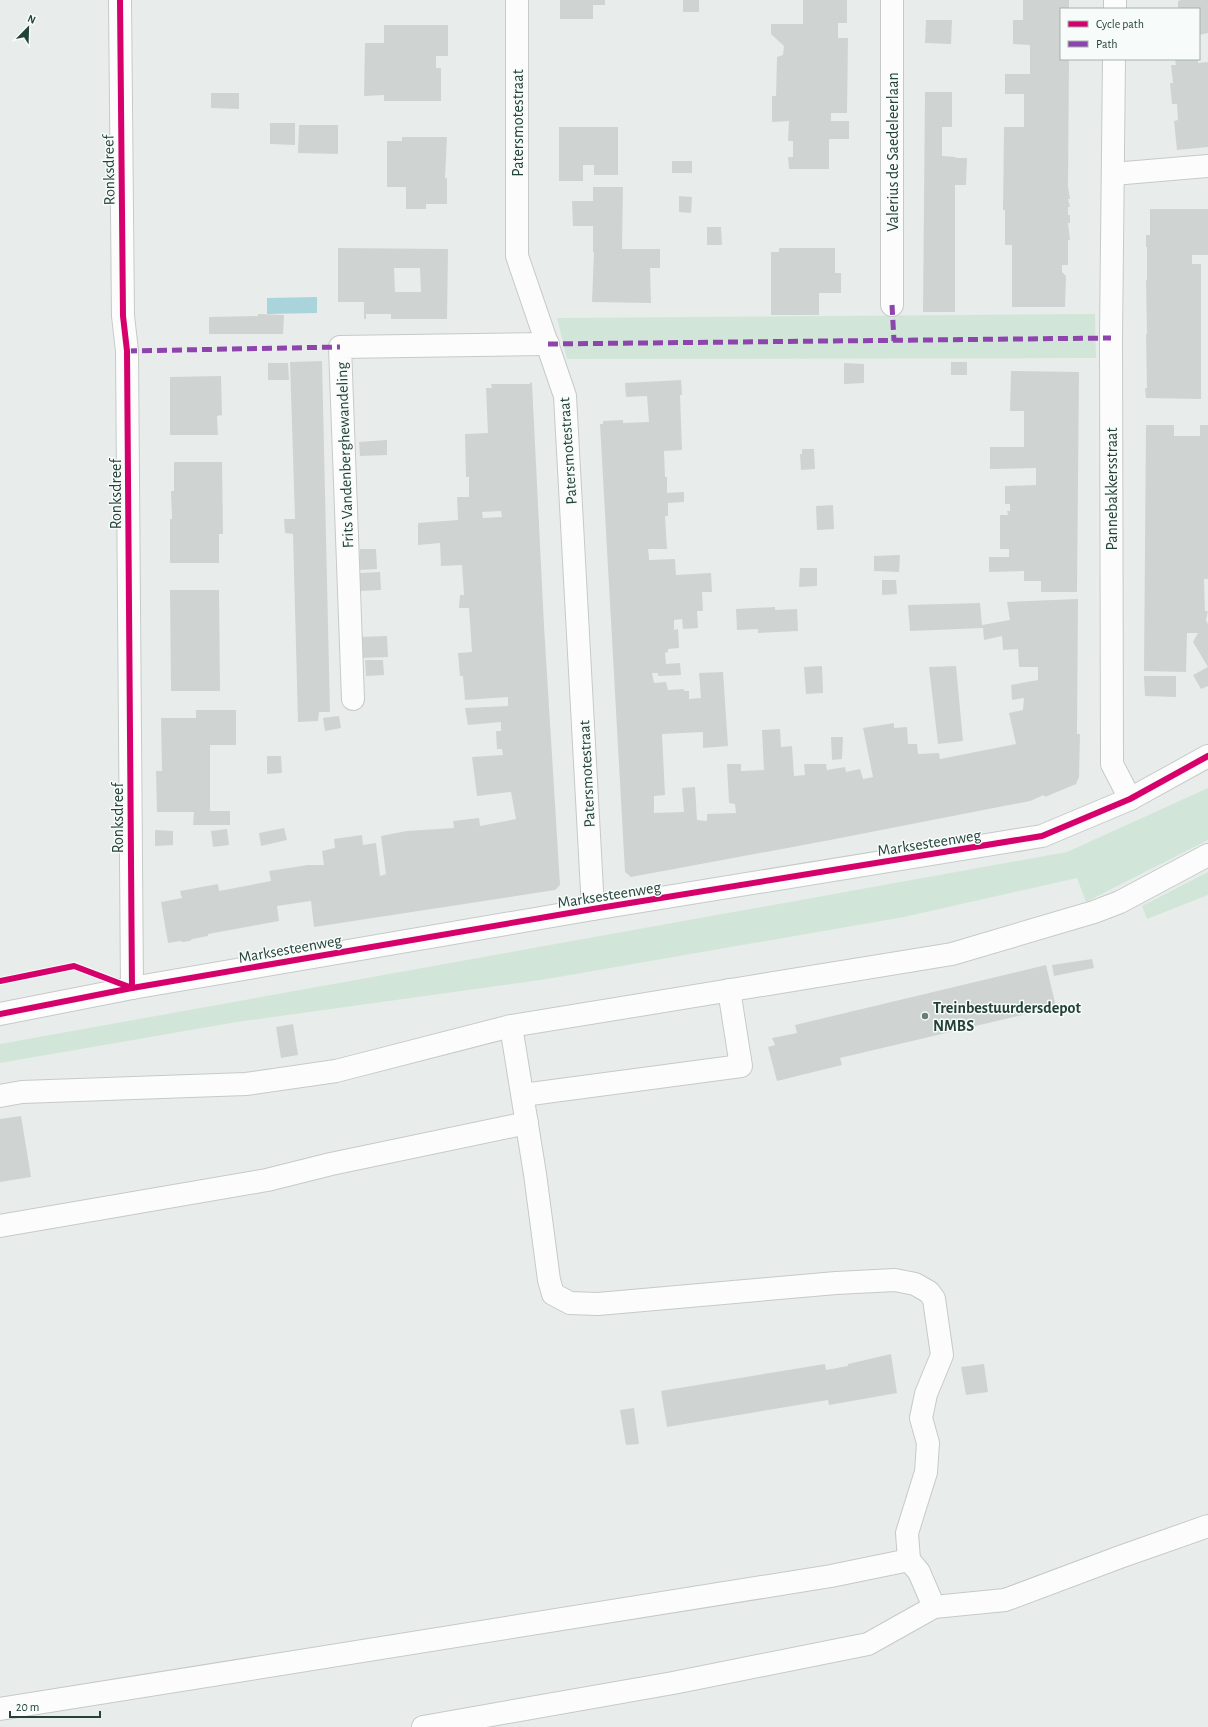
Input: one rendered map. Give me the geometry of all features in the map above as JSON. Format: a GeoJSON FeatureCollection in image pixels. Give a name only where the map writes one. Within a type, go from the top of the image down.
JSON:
{"type":"FeatureCollection","features":[{"type":"Feature","properties":{"kind":"street","name":"Ronksdreef"},"geometry":{"type":"LineString","coordinates":[[120,0],[123,316],[127,351],[132,988]]}},
{"type":"Feature","properties":{"kind":"street","name":"Patersmotestraat"},"geometry":{"type":"LineString","coordinates":[[517,0],[517,256],[565,396],[593,909]]}},
{"type":"Feature","properties":{"kind":"street","name":"Valerius de Saedeleerlaan"},"geometry":{"type":"LineString","coordinates":[[892,0],[892,305]]}},
{"type":"Feature","properties":{"kind":"street","name":"Pannebakkersstraat"},"geometry":{"type":"LineString","coordinates":[[1114,60],[1111,338],[1112,764],[1130,799]]}},
{"type":"Feature","properties":{"kind":"street"},"geometry":{"type":"LineString","coordinates":[[1113,174],[1208,166]]}},
{"type":"Feature","properties":{"kind":"street","name":"Frits Vandenberghewandeling"},"geometry":{"type":"LineString","coordinates":[[353,699],[340,347],[548,344]]}},
{"type":"Feature","properties":{"kind":"street","name":"Marksesteenweg"},"geometry":{"type":"LineString","coordinates":[[0,1014],[132,988],[593,909],[1042,836],[1130,799],[1208,756]]}},
{"type":"Feature","properties":{"kind":"street"},"geometry":{"type":"LineString","coordinates":[[0,1096],[22,1092],[254,1083],[336,1071],[511,1026],[952,954],[1094,912],[1120,902],[1208,855]]}},
{"type":"Feature","properties":{"kind":"street"},"geometry":{"type":"LineString","coordinates":[[523,1095],[741,1066],[729,990]]}},
{"type":"Feature","properties":{"kind":"street"},"geometry":{"type":"LineString","coordinates":[[511,1026],[523,1095],[549,1280],[553,1294],[570,1303],[598,1304],[836,1283],[895,1280],[915,1284],[929,1292],[934,1299],[942,1355],[926,1394],[921,1418],[928,1442],[926,1472],[907,1533],[909,1560],[919,1572],[934,1607]]}},
{"type":"Feature","properties":{"kind":"street"},"geometry":{"type":"LineString","coordinates":[[0,1226],[267,1180],[331,1164],[527,1123]]}},
{"type":"Feature","properties":{"kind":"street"},"geometry":{"type":"LineString","coordinates":[[423,1727],[673,1683],[868,1644],[934,1607],[1005,1600],[1120,1556],[1208,1526]]}},
{"type":"Feature","properties":{"kind":"street"},"geometry":{"type":"LineString","coordinates":[[0,1709],[832,1576],[909,1560]]}},
{"type":"Feature","properties":{"kind":"green space"},"geometry":{"type":"Polygon","coordinates":[[[1095,314],[1096,358],[567,359],[557,318],[1095,314]]]}},
{"type":"Feature","properties":{"kind":"green space"},"geometry":{"type":"Polygon","coordinates":[[[1208,788],[1208,840],[1086,902],[1077,878],[904,917],[547,979],[237,1022],[0,1063],[0,1044],[1067,852],[1208,788]]]}},
{"type":"Feature","properties":{"kind":"green space"},"geometry":{"type":"Polygon","coordinates":[[[1208,872],[1208,895],[1147,919],[1142,906],[1208,872]]]}},
{"type":"Feature","properties":{"kind":"water"},"geometry":{"type":"Polygon","coordinates":[[[317,297],[317,313],[267,314],[267,298],[317,297]]]}},
{"type":"Feature","properties":{"kind":"building"},"geometry":{"type":"Polygon","coordinates":[[[560,0],[605,0],[605,5],[593,5],[593,19],[560,19],[560,0]]]}},
{"type":"Feature","properties":{"kind":"building"},"geometry":{"type":"Polygon","coordinates":[[[683,0],[699,0],[699,12],[683,12],[683,0]]]}},
{"type":"Feature","properties":{"kind":"building"},"geometry":{"type":"Polygon","coordinates":[[[803,0],[847,0],[847,23],[838,23],[838,38],[848,38],[847,113],[831,113],[831,121],[849,121],[849,139],[829,139],[829,169],[789,169],[788,157],[793,157],[793,141],[788,141],[789,121],[772,122],[772,96],[776,96],[777,57],[783,55],[784,46],[771,34],[771,24],[803,24],[803,0]]]}},
{"type":"Feature","properties":{"kind":"building"},"geometry":{"type":"Polygon","coordinates":[[[1023,0],[1069,0],[1069,8],[1060,8],[1060,60],[1069,60],[1068,187],[1070,199],[1068,199],[1070,207],[1068,207],[1068,215],[1070,215],[1070,223],[1068,223],[1070,240],[1068,240],[1068,265],[1062,265],[1062,272],[1066,276],[1065,307],[1012,307],[1012,245],[1005,245],[1005,210],[1003,210],[1004,127],[1024,127],[1024,94],[1005,94],[1005,74],[1030,74],[1030,45],[1013,44],[1013,20],[1023,20],[1023,0]]]}},
{"type":"Feature","properties":{"kind":"building"},"geometry":{"type":"Polygon","coordinates":[[[1208,0],[1208,33],[1200,35],[1200,8],[1178,8],[1178,1],[1208,0]]]}},
{"type":"Feature","properties":{"kind":"building"},"geometry":{"type":"Polygon","coordinates":[[[926,20],[952,20],[951,44],[925,43],[926,20]]]}},
{"type":"Feature","properties":{"kind":"building"},"geometry":{"type":"Polygon","coordinates":[[[384,25],[448,25],[448,56],[436,56],[436,68],[441,68],[441,101],[384,101],[384,95],[364,96],[365,43],[384,43],[384,25]]]}},
{"type":"Feature","properties":{"kind":"building"},"geometry":{"type":"Polygon","coordinates":[[[1175,60],[1198,60],[1198,63],[1208,62],[1208,147],[1177,150],[1174,121],[1178,120],[1177,104],[1172,104],[1170,83],[1173,83],[1171,65],[1176,65],[1175,60]]]}},
{"type":"Feature","properties":{"kind":"building"},"geometry":{"type":"Polygon","coordinates":[[[925,92],[952,92],[952,127],[942,127],[942,156],[967,158],[966,185],[955,185],[955,312],[923,312],[925,92]]]}},
{"type":"Feature","properties":{"kind":"building"},"geometry":{"type":"Polygon","coordinates":[[[211,93],[239,93],[239,109],[211,108],[211,93]]]}},
{"type":"Feature","properties":{"kind":"building"},"geometry":{"type":"Polygon","coordinates":[[[270,123],[295,123],[295,145],[270,144],[270,123]]]}},
{"type":"Feature","properties":{"kind":"building"},"geometry":{"type":"Polygon","coordinates":[[[299,125],[338,125],[338,154],[298,153],[299,125]]]}},
{"type":"Feature","properties":{"kind":"building"},"geometry":{"type":"Polygon","coordinates":[[[559,127],[618,127],[618,175],[594,175],[594,165],[583,165],[583,181],[559,181],[559,127]]]}},
{"type":"Feature","properties":{"kind":"building"},"geometry":{"type":"Polygon","coordinates":[[[402,137],[447,137],[445,178],[447,178],[447,204],[426,204],[426,209],[406,209],[406,187],[387,187],[387,141],[402,141],[402,137]]]}},
{"type":"Feature","properties":{"kind":"building"},"geometry":{"type":"Polygon","coordinates":[[[672,161],[692,161],[692,173],[672,173],[672,161]]]}},
{"type":"Feature","properties":{"kind":"building"},"geometry":{"type":"Polygon","coordinates":[[[593,187],[623,187],[622,249],[660,249],[660,268],[650,268],[651,303],[592,302],[594,252],[593,226],[573,226],[572,201],[593,201],[593,187]]]}},
{"type":"Feature","properties":{"kind":"building"},"geometry":{"type":"Polygon","coordinates":[[[679,196],[692,197],[691,213],[679,212],[679,196]]]}},
{"type":"Feature","properties":{"kind":"building"},"geometry":{"type":"Polygon","coordinates":[[[1150,209],[1208,209],[1208,255],[1192,255],[1192,264],[1201,264],[1201,399],[1146,398],[1146,235],[1150,235],[1150,209]]]}},
{"type":"Feature","properties":{"kind":"building"},"geometry":{"type":"Polygon","coordinates":[[[707,227],[721,227],[722,245],[707,245],[707,227]]]}},
{"type":"Feature","properties":{"kind":"building"},"geometry":{"type":"Polygon","coordinates":[[[338,248],[448,249],[447,319],[391,319],[391,314],[366,314],[366,319],[364,319],[364,302],[338,302],[338,248]],[[394,268],[395,292],[421,292],[420,268],[394,268]]]}},
{"type":"Feature","properties":{"kind":"building"},"geometry":{"type":"Polygon","coordinates":[[[779,248],[835,248],[835,273],[841,273],[841,293],[819,293],[819,315],[771,315],[771,252],[779,252],[779,248]]]}},
{"type":"Feature","properties":{"kind":"building"},"geometry":{"type":"Polygon","coordinates":[[[258,314],[284,315],[283,334],[209,334],[209,317],[258,316],[258,314]]]}},
{"type":"Feature","properties":{"kind":"building"},"geometry":{"type":"Polygon","coordinates":[[[322,361],[330,712],[319,712],[318,721],[298,722],[293,534],[285,533],[284,519],[295,519],[290,362],[322,361]]]}},
{"type":"Feature","properties":{"kind":"building"},"geometry":{"type":"Polygon","coordinates":[[[951,362],[967,362],[967,375],[951,375],[951,362]]]}},
{"type":"Feature","properties":{"kind":"building"},"geometry":{"type":"Polygon","coordinates":[[[268,363],[288,363],[289,380],[268,380],[268,363]]]}},
{"type":"Feature","properties":{"kind":"building"},"geometry":{"type":"Polygon","coordinates":[[[844,363],[864,364],[864,383],[844,384],[844,363]]]}},
{"type":"Feature","properties":{"kind":"building"},"geometry":{"type":"Polygon","coordinates":[[[1011,371],[1079,372],[1077,592],[1041,592],[1041,581],[1024,581],[1024,571],[989,572],[989,557],[1009,557],[1009,549],[1000,549],[1000,515],[1008,515],[1007,511],[1010,511],[1010,504],[1005,504],[1005,486],[1036,485],[1036,468],[990,469],[990,447],[1024,447],[1024,411],[1010,411],[1011,371]]]}},
{"type":"Feature","properties":{"kind":"building"},"geometry":{"type":"Polygon","coordinates":[[[221,376],[222,415],[217,416],[218,435],[170,435],[170,377],[221,376]]]}},
{"type":"Feature","properties":{"kind":"building"},"geometry":{"type":"Polygon","coordinates":[[[681,380],[682,395],[680,395],[682,450],[664,451],[667,493],[684,492],[684,502],[668,503],[668,516],[665,516],[667,549],[648,549],[649,560],[675,559],[676,575],[711,573],[712,592],[702,592],[703,611],[697,611],[698,628],[683,629],[682,619],[674,620],[674,630],[678,629],[679,648],[668,649],[668,652],[665,653],[666,664],[680,663],[681,675],[658,676],[658,673],[652,673],[654,683],[666,682],[668,690],[684,689],[684,691],[689,691],[689,699],[701,698],[699,673],[723,672],[728,746],[703,748],[703,732],[662,734],[665,795],[654,796],[654,813],[684,812],[682,788],[695,787],[697,820],[707,821],[707,814],[736,813],[735,804],[729,803],[727,764],[741,764],[741,771],[764,770],[762,730],[780,729],[781,747],[792,746],[794,776],[805,775],[804,764],[826,764],[827,770],[845,767],[846,772],[860,769],[863,779],[873,777],[863,728],[894,723],[894,728],[907,727],[908,744],[917,744],[918,754],[939,753],[940,759],[1016,744],[1009,713],[1023,710],[1024,698],[1012,700],[1011,685],[1038,680],[1038,667],[1019,667],[1018,649],[1003,650],[1002,636],[984,640],[983,628],[910,631],[908,605],[980,603],[982,625],[1010,620],[1007,602],[1078,599],[1077,734],[1080,734],[1079,777],[1076,784],[1045,797],[1044,795],[1030,801],[631,877],[625,872],[600,424],[603,424],[603,421],[623,420],[623,423],[649,422],[647,396],[626,397],[625,383],[681,380]]]}},
{"type":"Feature","properties":{"kind":"building"},"geometry":{"type":"Polygon","coordinates":[[[530,382],[532,383],[544,626],[560,885],[555,890],[314,927],[311,901],[277,906],[279,921],[208,934],[208,936],[192,939],[190,941],[168,943],[161,902],[182,898],[180,891],[218,884],[219,891],[271,881],[269,871],[308,865],[324,865],[322,851],[335,848],[334,839],[362,835],[363,845],[376,843],[380,876],[386,874],[381,836],[407,831],[454,828],[453,821],[479,818],[480,826],[516,819],[511,792],[477,796],[472,757],[503,755],[502,749],[497,749],[496,731],[501,731],[501,722],[468,725],[465,708],[508,706],[508,697],[465,700],[463,676],[460,676],[458,653],[472,652],[469,608],[459,608],[460,595],[464,595],[462,565],[441,566],[440,543],[418,545],[418,523],[458,520],[457,497],[469,497],[469,477],[466,477],[465,434],[488,433],[486,388],[492,388],[491,384],[530,384],[530,382]],[[501,511],[482,512],[483,518],[502,517],[501,511]]]}},
{"type":"Feature","properties":{"kind":"building"},"geometry":{"type":"Polygon","coordinates":[[[1146,425],[1174,425],[1174,436],[1200,436],[1200,425],[1208,425],[1208,579],[1204,579],[1205,611],[1208,611],[1206,620],[1208,624],[1208,667],[1193,642],[1198,633],[1187,633],[1186,672],[1144,671],[1146,425]]]}},
{"type":"Feature","properties":{"kind":"building"},"geometry":{"type":"Polygon","coordinates":[[[387,440],[387,455],[360,456],[359,442],[387,440]]]}},
{"type":"Feature","properties":{"kind":"building"},"geometry":{"type":"Polygon","coordinates":[[[802,449],[814,449],[815,469],[801,470],[800,454],[802,454],[802,449]]]}},
{"type":"Feature","properties":{"kind":"building"},"geometry":{"type":"Polygon","coordinates":[[[174,462],[222,462],[223,534],[219,534],[219,563],[170,563],[170,519],[172,519],[171,491],[174,491],[174,462]]]}},
{"type":"Feature","properties":{"kind":"building"},"geometry":{"type":"Polygon","coordinates":[[[833,505],[834,529],[817,530],[816,506],[833,505]]]}},
{"type":"Feature","properties":{"kind":"building"},"geometry":{"type":"Polygon","coordinates":[[[360,549],[376,549],[377,569],[359,570],[360,549]]]}},
{"type":"Feature","properties":{"kind":"building"},"geometry":{"type":"Polygon","coordinates":[[[900,555],[899,572],[874,571],[874,556],[900,555]]]}},
{"type":"Feature","properties":{"kind":"building"},"geometry":{"type":"Polygon","coordinates":[[[800,568],[817,568],[817,586],[799,587],[800,568]]]}},
{"type":"Feature","properties":{"kind":"building"},"geometry":{"type":"Polygon","coordinates":[[[380,572],[381,590],[360,591],[360,573],[380,572]]]}},
{"type":"Feature","properties":{"kind":"building"},"geometry":{"type":"Polygon","coordinates":[[[882,580],[896,580],[897,594],[882,595],[882,580]]]}},
{"type":"Feature","properties":{"kind":"building"},"geometry":{"type":"Polygon","coordinates":[[[170,590],[219,590],[220,691],[171,691],[170,590]]]}},
{"type":"Feature","properties":{"kind":"building"},"geometry":{"type":"Polygon","coordinates":[[[775,607],[775,610],[797,609],[798,631],[758,633],[758,629],[737,630],[736,609],[775,607]]]}},
{"type":"Feature","properties":{"kind":"building"},"geometry":{"type":"Polygon","coordinates":[[[387,636],[388,657],[361,658],[360,637],[387,636]]]}},
{"type":"Feature","properties":{"kind":"building"},"geometry":{"type":"Polygon","coordinates":[[[365,660],[383,660],[384,675],[366,676],[365,660]]]}},
{"type":"Feature","properties":{"kind":"building"},"geometry":{"type":"Polygon","coordinates":[[[822,666],[823,693],[806,694],[804,667],[822,666]]]}},
{"type":"Feature","properties":{"kind":"building"},"geometry":{"type":"Polygon","coordinates":[[[956,666],[963,741],[938,744],[929,667],[956,666]]]}},
{"type":"Feature","properties":{"kind":"building"},"geometry":{"type":"Polygon","coordinates":[[[1208,667],[1208,686],[1201,689],[1193,675],[1208,667]]]}},
{"type":"Feature","properties":{"kind":"building"},"geometry":{"type":"Polygon","coordinates":[[[1144,676],[1176,676],[1176,697],[1145,696],[1144,676]]]}},
{"type":"Feature","properties":{"kind":"building"},"geometry":{"type":"Polygon","coordinates":[[[196,710],[236,710],[236,745],[210,745],[210,811],[230,811],[230,825],[193,825],[194,812],[157,812],[156,771],[162,771],[161,718],[196,718],[196,710]]]}},
{"type":"Feature","properties":{"kind":"building"},"geometry":{"type":"Polygon","coordinates":[[[339,716],[341,728],[325,731],[323,718],[339,716]]]}},
{"type":"Feature","properties":{"kind":"building"},"geometry":{"type":"Polygon","coordinates":[[[831,737],[843,737],[842,759],[832,760],[831,737]]]}},
{"type":"Feature","properties":{"kind":"building"},"geometry":{"type":"Polygon","coordinates":[[[267,756],[281,756],[282,773],[267,774],[267,756]]]}},
{"type":"Feature","properties":{"kind":"building"},"geometry":{"type":"Polygon","coordinates":[[[284,828],[287,840],[261,846],[259,833],[284,828]]]}},
{"type":"Feature","properties":{"kind":"building"},"geometry":{"type":"Polygon","coordinates":[[[227,829],[229,845],[213,847],[211,831],[227,829]]]}},
{"type":"Feature","properties":{"kind":"building"},"geometry":{"type":"Polygon","coordinates":[[[155,830],[173,831],[173,845],[155,846],[155,830]]]}},
{"type":"Feature","properties":{"kind":"building"},"geometry":{"type":"Polygon","coordinates":[[[1092,959],[1094,968],[1054,976],[1052,965],[1092,959]]]}},
{"type":"Feature","properties":{"kind":"building","name":"Treinbestuurdersdepot NMBS"},"geometry":{"type":"Polygon","coordinates":[[[1046,965],[1056,1007],[840,1058],[842,1065],[777,1081],[768,1047],[775,1045],[772,1038],[797,1033],[795,1025],[1046,965]]]}},
{"type":"Feature","properties":{"kind":"building"},"geometry":{"type":"Polygon","coordinates":[[[293,1024],[298,1055],[281,1058],[276,1027],[293,1024]]]}},
{"type":"Feature","properties":{"kind":"building"},"geometry":{"type":"Polygon","coordinates":[[[21,1116],[31,1177],[0,1182],[0,1119],[21,1116]]]}},
{"type":"Feature","properties":{"kind":"building"},"geometry":{"type":"Polygon","coordinates":[[[891,1354],[897,1393],[829,1405],[828,1400],[667,1427],[661,1391],[825,1364],[826,1370],[848,1366],[848,1364],[891,1354]]]}},
{"type":"Feature","properties":{"kind":"building"},"geometry":{"type":"Polygon","coordinates":[[[984,1364],[988,1392],[966,1395],[961,1367],[984,1364]]]}},
{"type":"Feature","properties":{"kind":"building"},"geometry":{"type":"Polygon","coordinates":[[[634,1408],[639,1444],[626,1445],[620,1410],[634,1408]]]}},
{"type":"Feature","properties":{"kind":"marked path"},"geometry":{"type":"LineString","coordinates":[[892,305],[894,341]]}},
{"type":"Feature","properties":{"kind":"marked path"},"geometry":{"type":"LineString","coordinates":[[548,344],[1111,338]]}},
{"type":"Feature","properties":{"kind":"marked path"},"geometry":{"type":"LineString","coordinates":[[127,351],[340,347]]}},
{"type":"Feature","properties":{"kind":"cycle path"},"geometry":{"type":"LineString","coordinates":[[120,0],[123,316],[127,351],[132,988]]}},
{"type":"Feature","properties":{"kind":"cycle path"},"geometry":{"type":"LineString","coordinates":[[0,1014],[132,988],[593,909],[1042,836],[1130,799],[1208,756]]}},
{"type":"Feature","properties":{"kind":"cycle path"},"geometry":{"type":"LineString","coordinates":[[0,981],[74,966],[132,988]]}},
{"type":"Feature","properties":{"kind":"place","name":"Treinbestuurdersdepot NMBS"},"geometry":{"type":"Point","coordinates":[925,1016]}}]}
